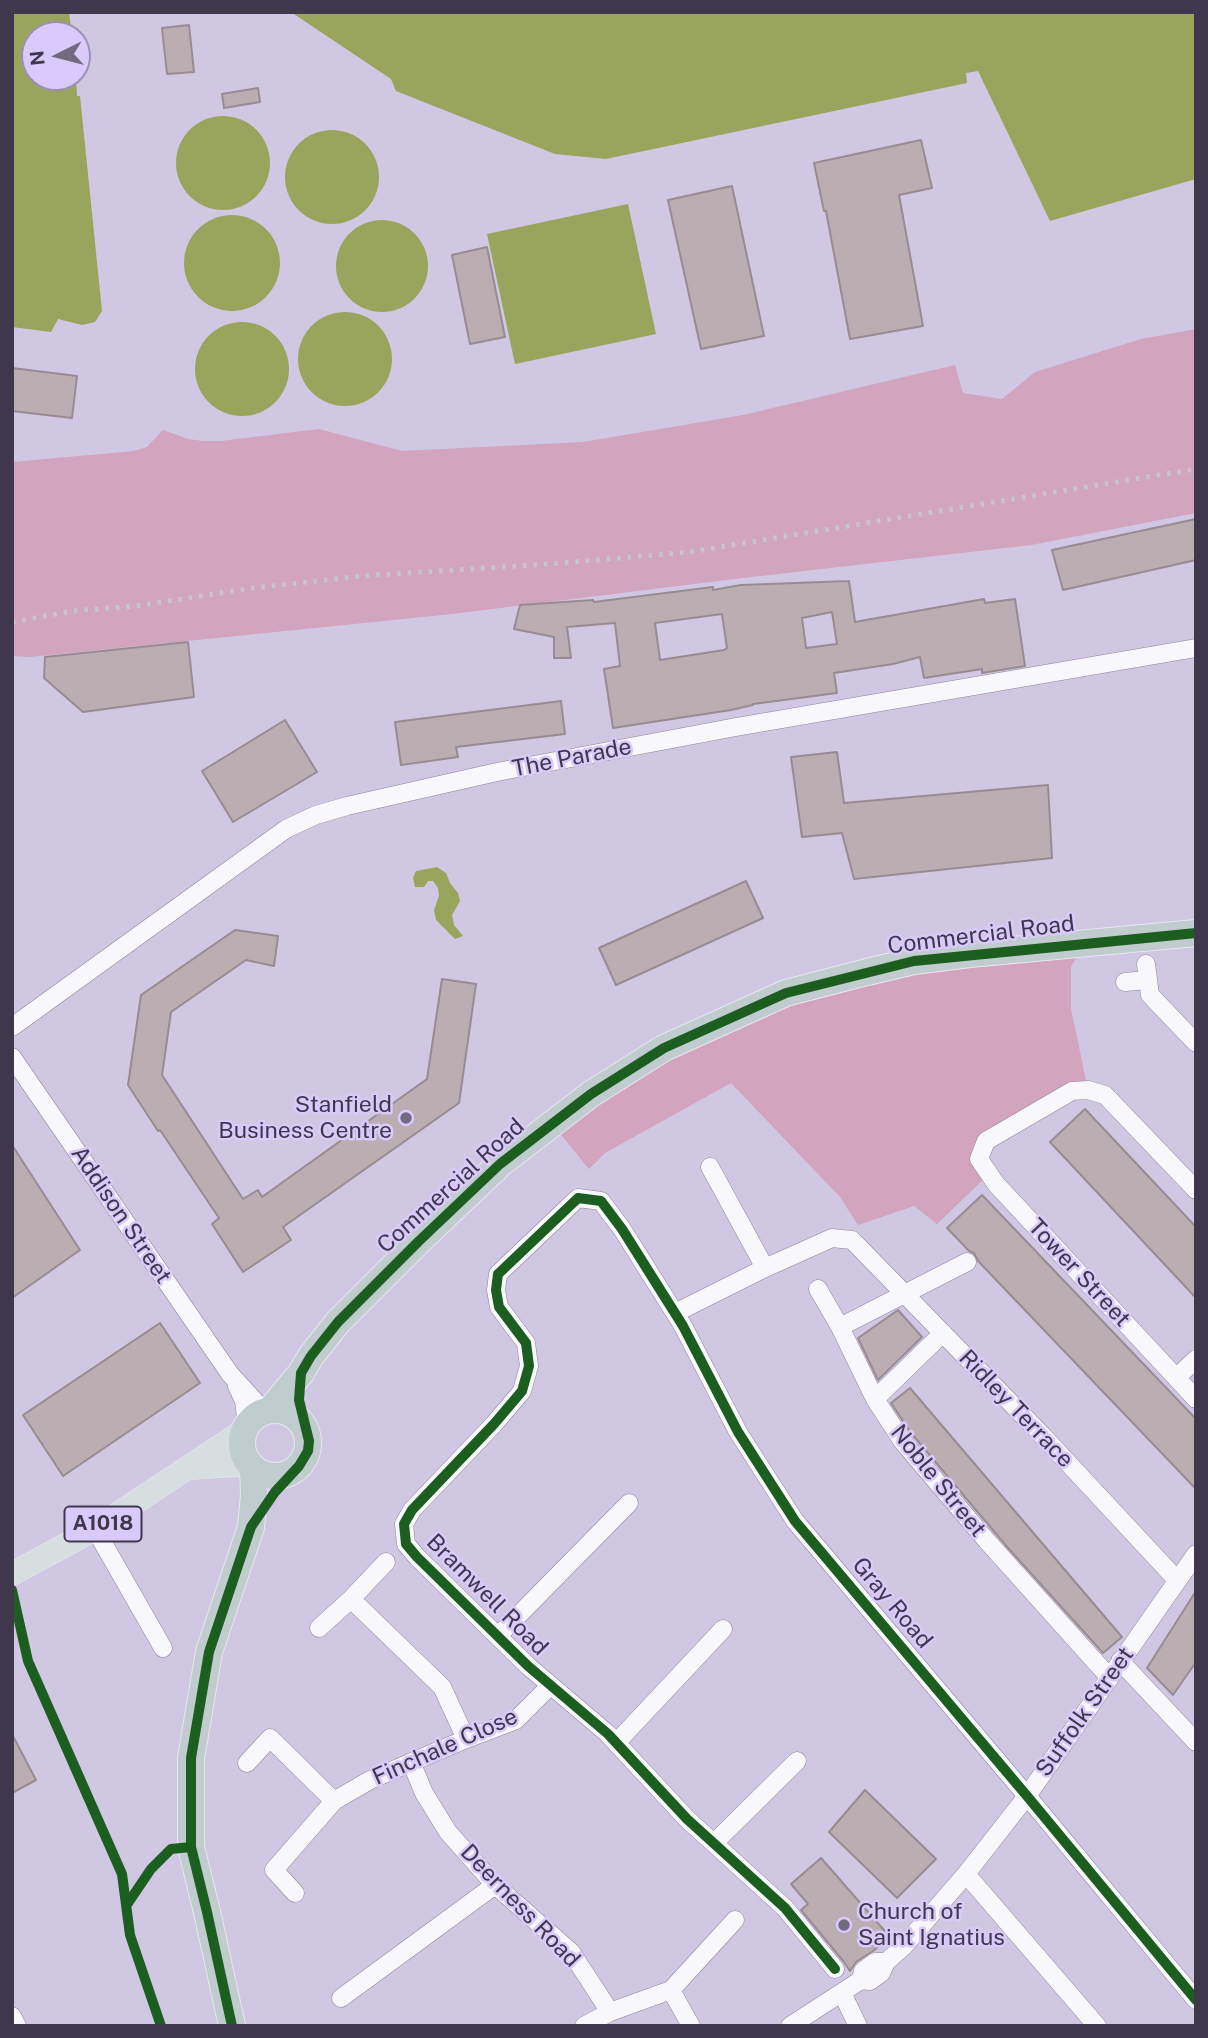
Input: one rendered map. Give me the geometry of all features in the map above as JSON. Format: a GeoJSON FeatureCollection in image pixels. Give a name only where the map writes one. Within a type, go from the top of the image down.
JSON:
{"type":"FeatureCollection","features":[{"type":"Feature","properties":{"kind":"highway","name":"Commercial Road"},"geometry":{"type":"LineString","coordinates":[[256,1419],[301,1373],[338,1322],[500,1164],[591,1094],[664,1048],[786,993],[914,961],[1196,933]]}},
{"type":"Feature","properties":{"kind":"highway"},"geometry":{"type":"LineString","coordinates":[[251,1527],[308,1451],[309,1441],[299,1400],[301,1373]]}},
{"type":"Feature","properties":{"kind":"highway"},"geometry":{"type":"LineString","coordinates":[[232,2026],[191,1847],[191,1758],[209,1652],[251,1527],[254,1495],[250,1466],[242,1452],[241,1441],[256,1419],[281,1410],[292,1414],[306,1431]]}},
{"type":"Feature","properties":{"kind":"highway"},"geometry":{"type":"LineString","coordinates":[[250,1466],[261,1474],[271,1476],[281,1476],[299,1466]]}},
{"type":"Feature","properties":{"kind":"main road","name":"A1018"},"geometry":{"type":"LineString","coordinates":[[12,1574],[95,1530],[189,1468],[256,1419]]}},
{"type":"Feature","properties":{"kind":"main road","name":"A1018"},"geometry":{"type":"LineString","coordinates":[[189,1468],[250,1466]]}},
{"type":"Feature","properties":{"kind":"street","name":"The Parade"},"geometry":{"type":"LineString","coordinates":[[12,1027],[286,829],[316,815],[496,772],[736,727],[1196,648]]}},
{"type":"Feature","properties":{"kind":"street"},"geometry":{"type":"LineString","coordinates":[[1125,982],[1147,972],[1150,995],[1196,1043]]}},
{"type":"Feature","properties":{"kind":"street","name":"Addison Street"},"geometry":{"type":"LineString","coordinates":[[12,1056],[230,1374],[256,1419]]}},
{"type":"Feature","properties":{"kind":"street","name":"Tower Street"},"geometry":{"type":"LineString","coordinates":[[1196,1190],[1105,1095],[1088,1090],[1072,1091],[986,1141],[979,1159],[996,1184],[1196,1399]]}},
{"type":"Feature","properties":{"kind":"street"},"geometry":{"type":"LineString","coordinates":[[675,1313],[765,1268],[710,1167]]}},
{"type":"Feature","properties":{"kind":"street","name":"Bramwell Road"},"geometry":{"type":"LineString","coordinates":[[601,1201],[578,1198],[498,1273],[496,1290],[499,1307],[526,1343],[529,1366],[523,1391],[412,1510],[404,1524],[406,1544],[550,1686],[565,1696],[616,1743],[687,1819],[785,1908],[835,1969]]}},
{"type":"Feature","properties":{"kind":"street","name":"Gray Road"},"geometry":{"type":"LineString","coordinates":[[601,1201],[675,1313],[738,1432],[795,1521],[1196,2000]]}},
{"type":"Feature","properties":{"kind":"street","name":"Ridley Terrace"},"geometry":{"type":"LineString","coordinates":[[765,1268],[832,1238],[852,1240],[1177,1580]]}},
{"type":"Feature","properties":{"kind":"street"},"geometry":{"type":"LineString","coordinates":[[840,1327],[967,1262]]}},
{"type":"Feature","properties":{"kind":"street","name":"Noble Street"},"geometry":{"type":"LineString","coordinates":[[818,1289],[875,1399],[903,1442],[1109,1677]]}},
{"type":"Feature","properties":{"kind":"street"},"geometry":{"type":"LineString","coordinates":[[875,1399],[943,1333]]}},
{"type":"Feature","properties":{"kind":"street"},"geometry":{"type":"LineString","coordinates":[[1176,1378],[1196,1359]]}},
{"type":"Feature","properties":{"kind":"street"},"geometry":{"type":"LineString","coordinates":[[498,1636],[629,1503]]}},
{"type":"Feature","properties":{"kind":"street"},"geometry":{"type":"LineString","coordinates":[[95,1530],[163,1648]]}},
{"type":"Feature","properties":{"kind":"street"},"geometry":{"type":"LineString","coordinates":[[318,1628],[351,1599],[386,1562]]}},
{"type":"Feature","properties":{"kind":"street","name":"Suffolk Street"},"geometry":{"type":"LineString","coordinates":[[842,1993],[861,1980],[863,1971],[875,1962],[886,1962],[903,1947],[966,1874],[1027,1796],[1177,1580],[1193,1563]]}},
{"type":"Feature","properties":{"kind":"street"},"geometry":{"type":"LineString","coordinates":[[351,1599],[442,1687],[466,1739]]}},
{"type":"Feature","properties":{"kind":"street"},"geometry":{"type":"LineString","coordinates":[[616,1743],[723,1629]]}},
{"type":"Feature","properties":{"kind":"street"},"geometry":{"type":"LineString","coordinates":[[1120,1661],[1196,1742]]}},
{"type":"Feature","properties":{"kind":"street","name":"Finchale Close"},"geometry":{"type":"LineString","coordinates":[[295,1893],[274,1870],[334,1801],[370,1780],[516,1720],[550,1686]]}},
{"type":"Feature","properties":{"kind":"street"},"geometry":{"type":"LineString","coordinates":[[247,1763],[270,1738],[334,1801]]}},
{"type":"Feature","properties":{"kind":"street"},"geometry":{"type":"LineString","coordinates":[[714,1843],[797,1761]]}},
{"type":"Feature","properties":{"kind":"street","name":"Deerness Road"},"geometry":{"type":"LineString","coordinates":[[411,1762],[424,1793],[448,1832],[495,1885],[571,1952],[610,2012]]}},
{"type":"Feature","properties":{"kind":"street"},"geometry":{"type":"LineString","coordinates":[[966,1874],[1097,2026]]}},
{"type":"Feature","properties":{"kind":"street"},"geometry":{"type":"LineString","coordinates":[[341,1998],[495,1885]]}},
{"type":"Feature","properties":{"kind":"street"},"geometry":{"type":"LineString","coordinates":[[584,2026],[610,2012],[671,1990],[735,1920]]}},
{"type":"Feature","properties":{"kind":"street"},"geometry":{"type":"LineString","coordinates":[[671,1990],[691,2026]]}},
{"type":"Feature","properties":{"kind":"street"},"geometry":{"type":"LineString","coordinates":[[790,2026],[842,1993],[858,2026]]}},
{"type":"Feature","properties":{"kind":"shaded area"},"geometry":{"type":"Polygon","coordinates":[[[12,12],[69,12],[70,21],[21,21],[21,91],[77,91],[77,96],[80,96],[102,311],[95,322],[82,325],[58,319],[51,332],[12,327],[12,12]]]}},
{"type":"Feature","properties":{"kind":"shaded area"},"geometry":{"type":"Polygon","coordinates":[[[291,12],[1196,12],[1196,179],[1050,221],[978,71],[966,73],[967,83],[606,159],[555,154],[396,91],[391,79],[291,12]]]}},
{"type":"Feature","properties":{"kind":"shaded area"},"geometry":{"type":"Polygon","coordinates":[[[223,116],[241,120],[256,130],[266,145],[270,163],[266,181],[256,196],[241,206],[223,210],[205,206],[190,196],[180,181],[176,163],[180,145],[190,130],[205,120],[223,116]]]}},
{"type":"Feature","properties":{"kind":"shaded area"},"geometry":{"type":"Polygon","coordinates":[[[323,130],[341,130],[366,143],[376,159],[379,177],[376,195],[366,211],[341,224],[323,224],[298,211],[285,186],[285,168],[298,143],[323,130]]]}},
{"type":"Feature","properties":{"kind":"shaded area"},"geometry":{"type":"Polygon","coordinates":[[[628,204],[656,334],[515,364],[487,234],[628,204]]]}},
{"type":"Feature","properties":{"kind":"shaded area"},"geometry":{"type":"Polygon","coordinates":[[[232,215],[250,219],[266,229],[276,245],[280,263],[276,281],[266,297],[250,307],[232,311],[214,307],[198,297],[188,281],[184,263],[188,245],[198,229],[214,219],[232,215]]]}},
{"type":"Feature","properties":{"kind":"shaded area"},"geometry":{"type":"Polygon","coordinates":[[[382,220],[400,223],[415,233],[425,248],[428,266],[425,284],[415,299],[400,309],[382,312],[364,309],[349,299],[339,284],[336,266],[339,248],[349,233],[364,223],[382,220]]]}},
{"type":"Feature","properties":{"kind":"shaded area"},"geometry":{"type":"Polygon","coordinates":[[[345,312],[363,316],[378,326],[388,341],[392,359],[388,377],[378,392],[363,402],[345,406],[327,402],[312,392],[302,377],[298,359],[302,341],[312,326],[327,316],[345,312]]]}},
{"type":"Feature","properties":{"kind":"shaded area"},"geometry":{"type":"Polygon","coordinates":[[[242,322],[260,325],[275,336],[286,351],[289,369],[286,387],[275,402],[260,413],[242,416],[224,413],[209,402],[198,387],[195,369],[198,351],[209,336],[224,325],[242,322]]]}},
{"type":"Feature","properties":{"kind":"shaded area"},"geometry":{"type":"Polygon","coordinates":[[[1196,329],[1196,513],[1031,545],[452,614],[30,657],[12,656],[12,462],[134,451],[147,447],[163,430],[188,439],[221,441],[319,429],[402,451],[583,442],[743,415],[955,365],[963,393],[1002,399],[1035,372],[1141,339],[1196,329]]]}},
{"type":"Feature","properties":{"kind":"shaded area"},"geometry":{"type":"Polygon","coordinates":[[[437,867],[446,873],[460,901],[452,915],[454,925],[463,936],[455,939],[436,920],[434,910],[439,896],[433,881],[428,881],[424,887],[415,887],[413,878],[416,871],[437,867]]]}},
{"type":"Feature","properties":{"kind":"shaded area"},"geometry":{"type":"Polygon","coordinates":[[[1084,943],[1071,967],[1071,1009],[1088,1090],[986,1141],[989,1174],[937,1224],[914,1206],[858,1225],[840,1197],[731,1083],[605,1153],[589,1169],[552,1124],[786,993],[1084,943]]]}},
{"type":"Feature","properties":{"kind":"building"},"geometry":{"type":"Polygon","coordinates":[[[189,25],[194,72],[167,74],[162,28],[189,25]]]}},
{"type":"Feature","properties":{"kind":"building"},"geometry":{"type":"Polygon","coordinates":[[[258,88],[260,102],[224,108],[222,94],[258,88]]]}},
{"type":"Feature","properties":{"kind":"building"},"geometry":{"type":"Polygon","coordinates":[[[921,140],[932,188],[899,195],[923,326],[850,339],[826,211],[814,163],[921,140]]]}},
{"type":"Feature","properties":{"kind":"building"},"geometry":{"type":"Polygon","coordinates":[[[732,186],[764,336],[701,349],[668,200],[732,186]]]}},
{"type":"Feature","properties":{"kind":"building"},"geometry":{"type":"Polygon","coordinates":[[[487,247],[505,337],[470,344],[452,255],[487,247]]]}},
{"type":"Feature","properties":{"kind":"building"},"geometry":{"type":"Polygon","coordinates":[[[12,368],[77,376],[72,418],[12,411],[12,368]]]}},
{"type":"Feature","properties":{"kind":"building"},"geometry":{"type":"Polygon","coordinates":[[[1196,519],[1196,560],[1063,590],[1052,550],[1196,519]]]}},
{"type":"Feature","properties":{"kind":"building"},"geometry":{"type":"Polygon","coordinates":[[[849,581],[855,622],[984,599],[985,603],[1015,599],[1025,666],[924,678],[920,657],[834,673],[837,693],[613,728],[604,669],[620,666],[615,623],[567,627],[571,658],[554,658],[554,637],[514,629],[520,605],[594,602],[741,585],[849,581]],[[832,612],[802,618],[806,648],[837,644],[832,612]],[[722,614],[655,623],[660,660],[727,648],[722,614]]]}},
{"type":"Feature","properties":{"kind":"building"},"geometry":{"type":"Polygon","coordinates":[[[188,642],[194,697],[83,712],[44,678],[45,657],[188,642]]]}},
{"type":"Feature","properties":{"kind":"building"},"geometry":{"type":"Polygon","coordinates":[[[561,701],[565,734],[456,747],[458,757],[401,765],[395,722],[561,701]]]}},
{"type":"Feature","properties":{"kind":"building"},"geometry":{"type":"Polygon","coordinates":[[[285,720],[317,772],[233,822],[202,771],[285,720]]]}},
{"type":"Feature","properties":{"kind":"building"},"geometry":{"type":"Polygon","coordinates":[[[837,752],[844,803],[1048,785],[1052,858],[854,879],[842,833],[802,837],[791,757],[837,752]]]}},
{"type":"Feature","properties":{"kind":"building"},"geometry":{"type":"Polygon","coordinates":[[[746,881],[763,918],[616,985],[599,948],[746,881]]]}},
{"type":"Feature","properties":{"kind":"building","name":"Stanfield Business Centre"},"geometry":{"type":"Polygon","coordinates":[[[235,930],[278,936],[274,966],[246,960],[171,1012],[162,1075],[243,1199],[258,1190],[262,1197],[427,1079],[442,979],[476,984],[459,1103],[283,1227],[291,1240],[243,1272],[212,1224],[219,1218],[128,1085],[141,995],[235,930]]]}},
{"type":"Feature","properties":{"kind":"building"},"geometry":{"type":"Polygon","coordinates":[[[1085,1109],[1196,1227],[1196,1298],[1050,1142],[1085,1109]]]}},
{"type":"Feature","properties":{"kind":"building"},"geometry":{"type":"Polygon","coordinates":[[[12,1145],[80,1250],[12,1298],[12,1145]]]}},
{"type":"Feature","properties":{"kind":"building"},"geometry":{"type":"Polygon","coordinates":[[[982,1195],[1196,1419],[1196,1489],[978,1261],[974,1253],[947,1228],[982,1195]]]}},
{"type":"Feature","properties":{"kind":"building"},"geometry":{"type":"Polygon","coordinates":[[[898,1310],[922,1337],[878,1380],[858,1338],[898,1310]]]}},
{"type":"Feature","properties":{"kind":"building"},"geometry":{"type":"Polygon","coordinates":[[[160,1323],[200,1383],[63,1476],[23,1415],[160,1323]]]}},
{"type":"Feature","properties":{"kind":"building"},"geometry":{"type":"Polygon","coordinates":[[[910,1388],[1122,1637],[1103,1653],[1008,1548],[911,1433],[891,1403],[910,1388]]]}},
{"type":"Feature","properties":{"kind":"building"},"geometry":{"type":"Polygon","coordinates":[[[1196,1591],[1196,1662],[1173,1695],[1147,1668],[1196,1591]]]}},
{"type":"Feature","properties":{"kind":"building"},"geometry":{"type":"Polygon","coordinates":[[[12,1734],[36,1780],[12,1793],[12,1734]]]}},
{"type":"Feature","properties":{"kind":"building"},"geometry":{"type":"Polygon","coordinates":[[[865,1790],[936,1859],[897,1898],[829,1832],[865,1790]]]}},
{"type":"Feature","properties":{"kind":"building","name":"Church of Saint Ignatius"},"geometry":{"type":"Polygon","coordinates":[[[821,1858],[890,1937],[856,1962],[850,1971],[801,1910],[808,1904],[791,1884],[821,1858]]]}},
{"type":"Feature","properties":{"kind":"railway"},"geometry":{"type":"LineString","coordinates":[[12,622],[73,611],[135,606],[254,588],[361,576],[690,552],[1196,469]]}},
{"type":"Feature","properties":{"kind":"cycle path"},"geometry":{"type":"LineString","coordinates":[[232,2026],[191,1847],[191,1758],[209,1652],[251,1527],[308,1451],[309,1441],[299,1400],[301,1373],[338,1322],[500,1164],[591,1094],[664,1048],[786,993],[914,961],[1196,933]]}},
{"type":"Feature","properties":{"kind":"cycle path"},"geometry":{"type":"LineString","coordinates":[[835,1969],[785,1908],[687,1819],[608,1734],[528,1666],[406,1544],[404,1524],[412,1510],[522,1391],[529,1366],[526,1343],[499,1307],[496,1290],[498,1274],[578,1198],[601,1201],[622,1229],[683,1326],[738,1432],[795,1521],[1196,2000]]}},
{"type":"Feature","properties":{"kind":"cycle path"},"geometry":{"type":"LineString","coordinates":[[12,1590],[28,1661],[122,1874],[130,1935],[161,2026]]}},
{"type":"Feature","properties":{"kind":"cycle path"},"geometry":{"type":"LineString","coordinates":[[126,1906],[151,1869],[171,1849],[191,1847]]}},
{"type":"Feature","properties":{"kind":"place","name":"Stanfield Business Centre"},"geometry":{"type":"Point","coordinates":[406,1118]}},
{"type":"Feature","properties":{"kind":"place","name":"Church of Saint Ignatius"},"geometry":{"type":"Point","coordinates":[844,1925]}}]}
